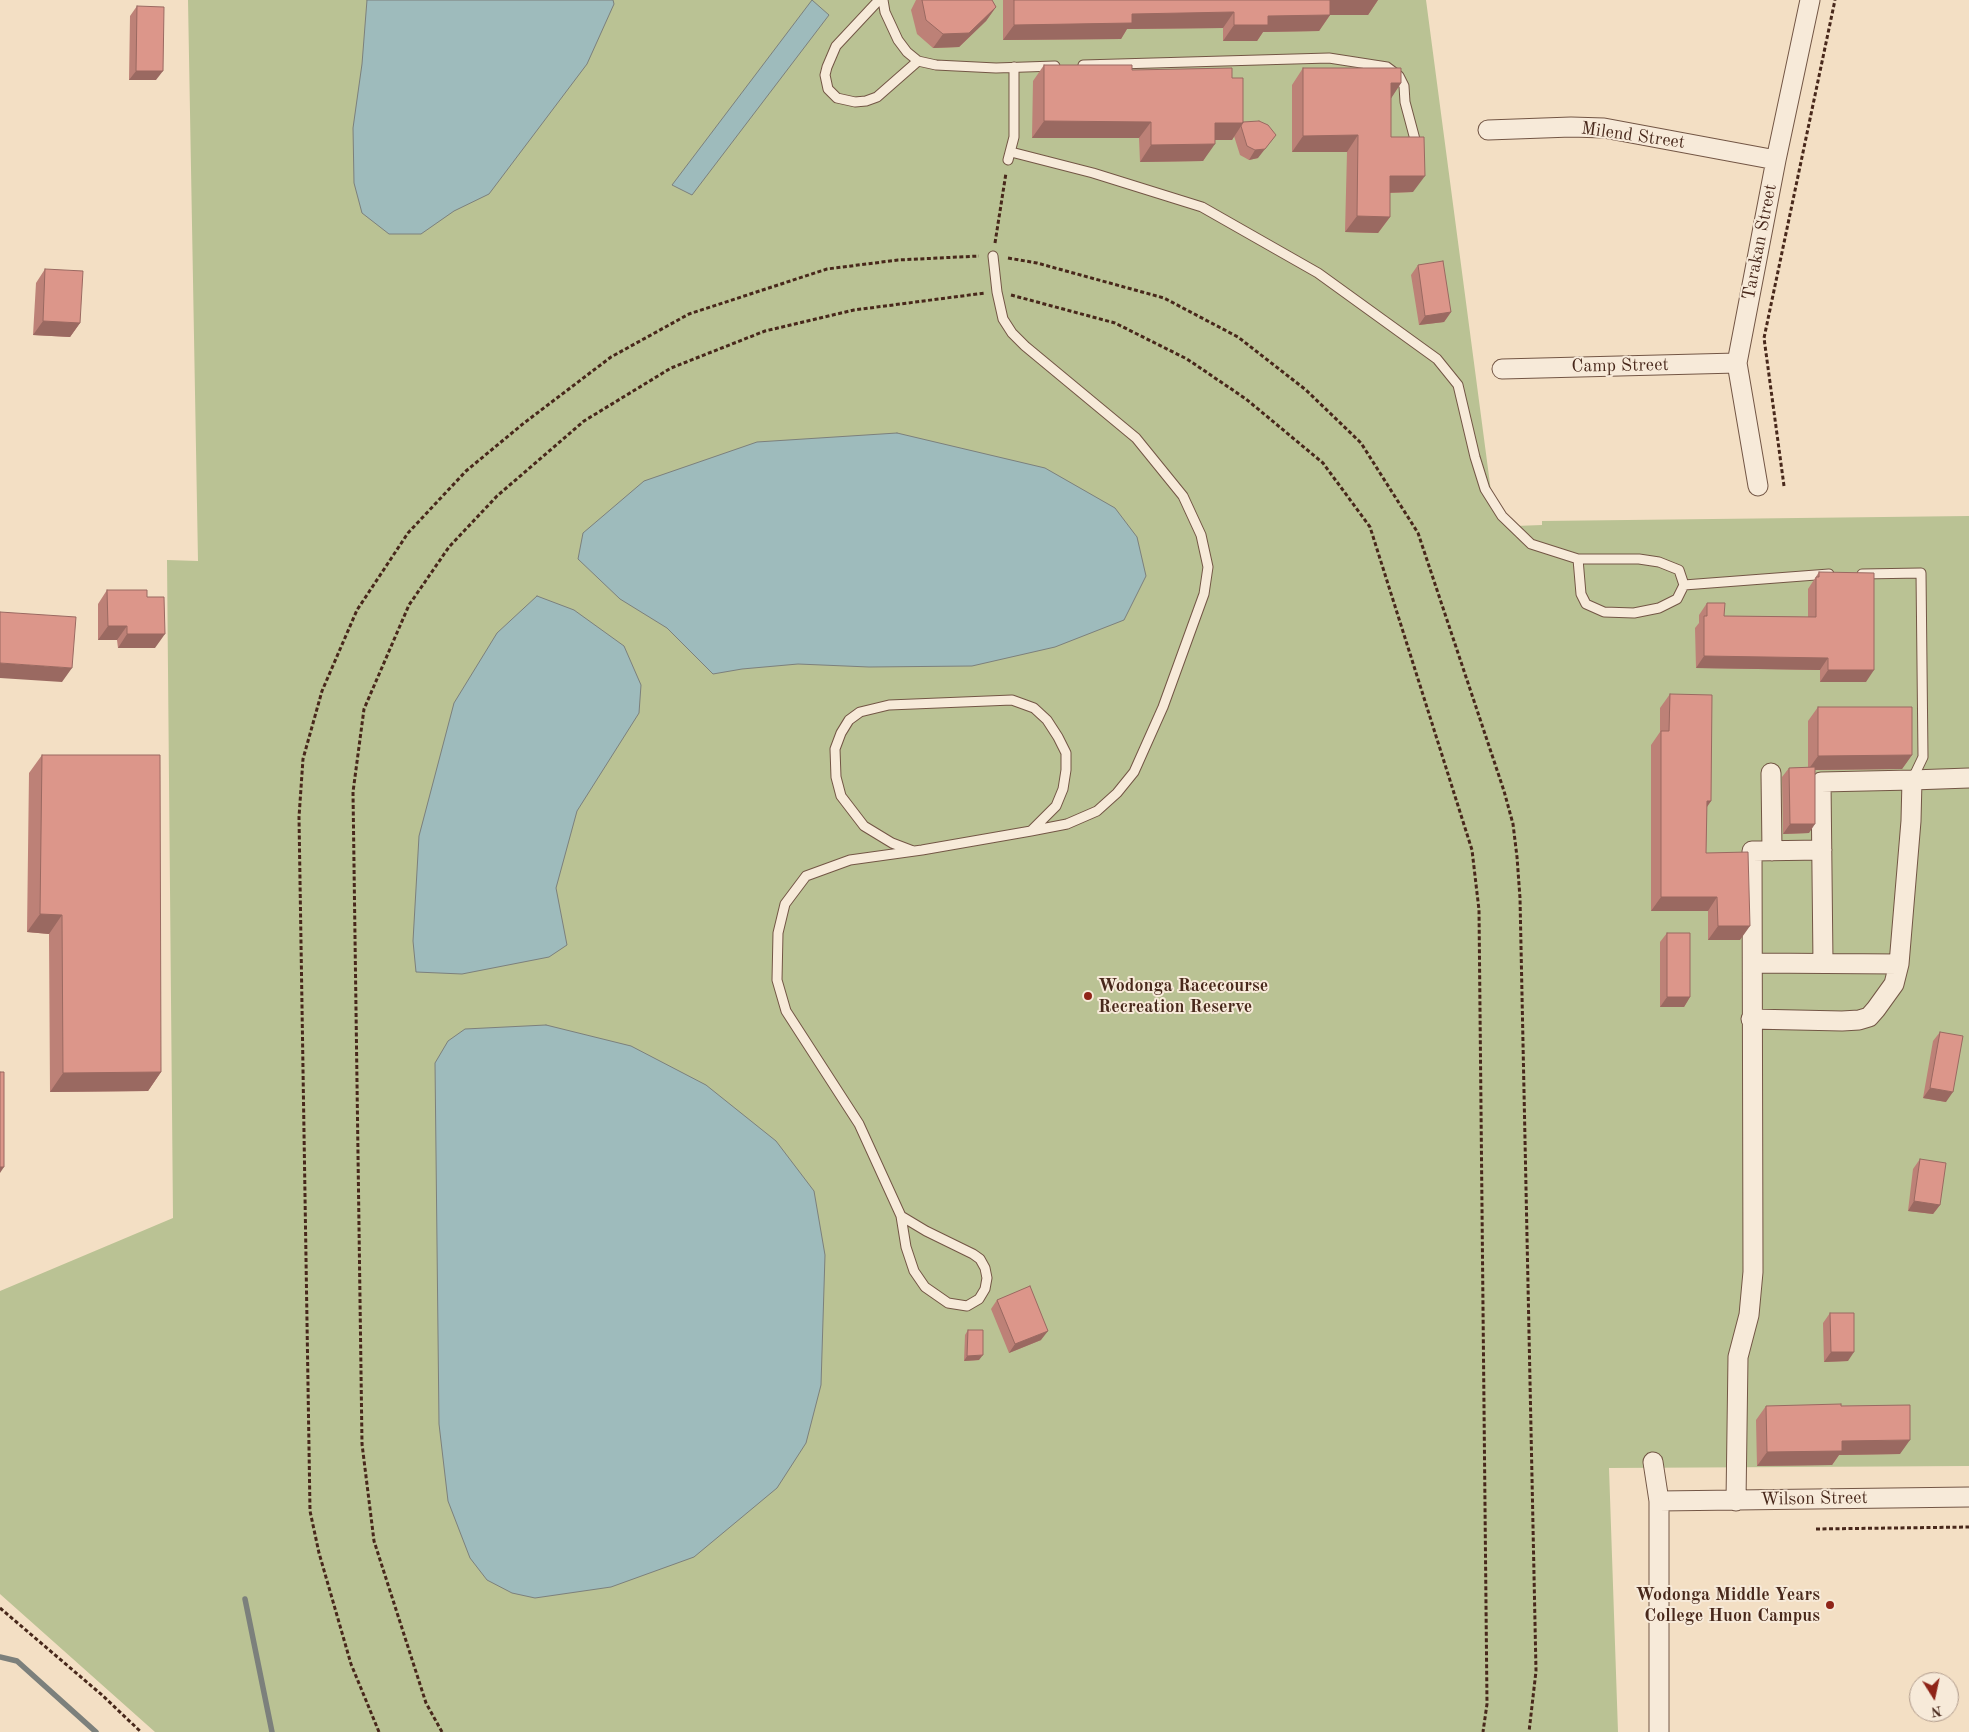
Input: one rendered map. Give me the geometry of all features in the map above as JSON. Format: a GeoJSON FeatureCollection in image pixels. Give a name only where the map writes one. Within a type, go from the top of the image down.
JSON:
{"type":"FeatureCollection","features":[{"type":"Feature","properties":{"kind":"street","name":"Tarakan Street"},"geometry":{"type":"LineString","coordinates":[[1758,486],[1737,363],[1776,160],[1810,0]]}},
{"type":"Feature","properties":{"kind":"street","name":"Milend Street"},"geometry":{"type":"LineString","coordinates":[[1488,130],[1571,127],[1604,128],[1776,160]]}},
{"type":"Feature","properties":{"kind":"street","name":"Camp Street"},"geometry":{"type":"LineString","coordinates":[[1502,369],[1737,363]]}},
{"type":"Feature","properties":{"kind":"street"},"geometry":{"type":"LineString","coordinates":[[1771,773],[1772,851]]}},
{"type":"Feature","properties":{"kind":"street"},"geometry":{"type":"LineString","coordinates":[[1823,963],[1821,782],[1969,778]]}},
{"type":"Feature","properties":{"kind":"street"},"geometry":{"type":"LineString","coordinates":[[1752,1019],[1859,1020],[1869,1017],[1884,1000],[1894,984],[1899,964],[1911,821],[1912,780]]}},
{"type":"Feature","properties":{"kind":"street"},"geometry":{"type":"LineString","coordinates":[[1736,1501],[1738,1358],[1749,1315],[1753,1272],[1752,851],[1822,850]]}},
{"type":"Feature","properties":{"kind":"street"},"geometry":{"type":"LineString","coordinates":[[1753,963],[1899,964]]}},
{"type":"Feature","properties":{"kind":"street"},"geometry":{"type":"LineString","coordinates":[[1653,1462],[1659,1501],[1659,1732]]}},
{"type":"Feature","properties":{"kind":"street","name":"Wilson Street"},"geometry":{"type":"LineString","coordinates":[[1659,1501],[1969,1497]]}},
{"type":"Feature","properties":{"kind":"lane"},"geometry":{"type":"LineString","coordinates":[[879,0],[836,46],[826,67],[825,75],[828,89],[837,98],[854,102],[866,101],[877,97],[918,61]]}},
{"type":"Feature","properties":{"kind":"lane"},"geometry":{"type":"LineString","coordinates":[[883,0],[885,12],[898,40],[907,52],[918,61],[936,65],[996,68],[1067,66]]}},
{"type":"Feature","properties":{"kind":"lane"},"geometry":{"type":"LineString","coordinates":[[1077,66],[1329,58],[1387,66],[1399,76],[1404,86],[1408,116],[1419,154]]}},
{"type":"Feature","properties":{"kind":"lane"},"geometry":{"type":"LineString","coordinates":[[1014,67],[1014,136],[1010,156],[1151,189],[1202,207],[1318,273],[1437,359],[1458,384],[1475,457],[1486,489],[1502,516],[1531,544],[1578,559],[1639,559],[1659,562],[1679,570],[1684,585],[1677,599],[1659,608],[1634,613],[1604,612],[1586,604],[1581,594],[1578,559]]}},
{"type":"Feature","properties":{"kind":"lane"},"geometry":{"type":"LineString","coordinates":[[902,1216],[926,1231],[973,1254],[980,1260],[985,1268],[987,1278],[985,1289],[979,1299],[966,1306],[948,1303],[925,1288],[914,1271],[906,1247],[902,1216],[858,1124],[786,1011],[778,980],[778,933],[785,904],[806,876],[850,860],[1031,832],[1067,824],[1097,811],[1117,793],[1134,772],[1163,706],[1194,622],[1204,594],[1208,567],[1201,535],[1183,496],[1136,438],[1012,334],[1003,319],[997,292],[993,256]]}},
{"type":"Feature","properties":{"kind":"lane"},"geometry":{"type":"LineString","coordinates":[[1852,574],[1921,573],[1922,757],[1912,780]]}},
{"type":"Feature","properties":{"kind":"lane"},"geometry":{"type":"LineString","coordinates":[[1684,585],[1813,574],[1842,574]]}},
{"type":"Feature","properties":{"kind":"lane"},"geometry":{"type":"LineString","coordinates":[[914,851],[892,843],[864,826],[841,796],[836,777],[835,748],[848,720],[860,712],[889,705],[1012,700],[1034,708],[1047,720],[1058,737],[1066,753],[1066,770],[1063,789],[1056,806],[1031,832]]}},
{"type":"Feature","properties":{"kind":"path"},"geometry":{"type":"LineString","coordinates":[[1784,486],[1764,338],[1835,0]]}},
{"type":"Feature","properties":{"kind":"path"},"geometry":{"type":"LineString","coordinates":[[993,256],[1010,156]]}},
{"type":"Feature","properties":{"kind":"path"},"geometry":{"type":"LineString","coordinates":[[379,1732],[351,1664],[319,1553],[310,1511],[299,817],[303,759],[322,690],[357,610],[408,533],[466,471],[524,422],[611,357],[689,314],[827,269],[898,260],[993,256],[1038,263],[1164,298],[1238,337],[1306,390],[1361,443],[1418,533],[1504,790],[1513,824],[1517,857],[1520,918],[1536,1671],[1529,1732]]}},
{"type":"Feature","properties":{"kind":"path"},"geometry":{"type":"LineString","coordinates":[[442,1732],[426,1703],[374,1541],[362,1444],[353,792],[364,709],[409,606],[449,547],[497,496],[584,422],[671,368],[765,330],[854,310],[997,292],[1046,303],[1114,323],[1187,359],[1246,399],[1323,463],[1370,527],[1472,850],[1479,910],[1487,1704],[1483,1732]]}},
{"type":"Feature","properties":{"kind":"path"},"geometry":{"type":"LineString","coordinates":[[1816,1529],[1969,1527]]}},
{"type":"Feature","properties":{"kind":"path"},"geometry":{"type":"LineString","coordinates":[[0,1608],[102,1695],[141,1732]]}},
{"type":"Feature","properties":{"kind":"green space","name":"Wodonga Racecourse Recreation Reserve"},"geometry":{"type":"Polygon","coordinates":[[[188,0],[1426,0],[1492,499],[1515,526],[1542,525],[1542,521],[1969,516],[1969,1466],[1609,1468],[1618,1732],[155,1732],[0,1594],[0,1291],[173,1218],[167,560],[198,561],[188,0]]]}},
{"type":"Feature","properties":{"kind":"water"},"geometry":{"type":"Polygon","coordinates":[[[367,0],[613,0],[614,4],[587,64],[489,194],[454,211],[421,234],[389,234],[362,213],[354,183],[353,128],[362,64],[367,0]]]}},
{"type":"Feature","properties":{"kind":"water"},"geometry":{"type":"Polygon","coordinates":[[[812,0],[829,15],[692,195],[672,185],[812,0]]]}},
{"type":"Feature","properties":{"kind":"water"},"geometry":{"type":"Polygon","coordinates":[[[897,433],[1045,468],[1115,508],[1137,537],[1146,576],[1124,620],[1055,647],[972,666],[869,667],[798,664],[742,669],[713,674],[667,628],[620,599],[578,559],[583,533],[644,481],[757,442],[897,433]]]}},
{"type":"Feature","properties":{"kind":"water"},"geometry":{"type":"Polygon","coordinates":[[[537,596],[574,610],[624,646],[641,685],[639,713],[577,811],[556,888],[567,945],[549,957],[462,974],[416,972],[413,941],[419,836],[454,703],[497,633],[537,596]]]}},
{"type":"Feature","properties":{"kind":"water"},"geometry":{"type":"Polygon","coordinates":[[[546,1025],[631,1046],[706,1085],[776,1141],[814,1191],[825,1255],[821,1385],[806,1443],[777,1488],[694,1557],[611,1587],[535,1598],[512,1593],[487,1580],[470,1558],[448,1501],[439,1424],[435,1063],[448,1041],[465,1029],[546,1025]]]}},
{"type":"Feature","properties":{"kind":"building"},"geometry":{"type":"Polygon","coordinates":[[[922,0],[992,0],[996,7],[969,33],[943,34],[926,20],[922,0]]]}},
{"type":"Feature","properties":{"kind":"building"},"geometry":{"type":"Polygon","coordinates":[[[1014,0],[1330,0],[1330,15],[1268,16],[1268,25],[1234,25],[1234,12],[1132,14],[1132,23],[1014,25],[1014,0]]]}},
{"type":"Feature","properties":{"kind":"building"},"geometry":{"type":"Polygon","coordinates":[[[137,6],[164,7],[163,71],[136,71],[137,6]]]}},
{"type":"Feature","properties":{"kind":"building"},"geometry":{"type":"Polygon","coordinates":[[[1044,65],[1132,65],[1132,70],[1232,68],[1232,78],[1243,78],[1243,123],[1215,123],[1215,144],[1151,145],[1151,122],[1044,121],[1044,65]]]}},
{"type":"Feature","properties":{"kind":"building"},"geometry":{"type":"Polygon","coordinates":[[[1303,68],[1401,68],[1401,83],[1391,83],[1391,137],[1424,137],[1425,176],[1390,176],[1390,217],[1357,216],[1358,135],[1303,136],[1303,68]]]}},
{"type":"Feature","properties":{"kind":"building"},"geometry":{"type":"Polygon","coordinates":[[[1259,121],[1268,125],[1276,135],[1265,149],[1255,150],[1247,146],[1241,126],[1243,122],[1259,121]]]}},
{"type":"Feature","properties":{"kind":"building"},"geometry":{"type":"Polygon","coordinates":[[[1443,261],[1451,312],[1425,316],[1418,265],[1443,261]]]}},
{"type":"Feature","properties":{"kind":"building"},"geometry":{"type":"Polygon","coordinates":[[[45,269],[83,271],[80,323],[43,321],[45,269]]]}},
{"type":"Feature","properties":{"kind":"building"},"geometry":{"type":"Polygon","coordinates":[[[1819,572],[1874,573],[1874,670],[1828,670],[1828,658],[1704,656],[1704,616],[1707,616],[1707,603],[1725,603],[1724,616],[1816,617],[1816,577],[1819,577],[1819,572]]]}},
{"type":"Feature","properties":{"kind":"building"},"geometry":{"type":"Polygon","coordinates":[[[107,590],[147,590],[147,597],[164,597],[165,634],[127,634],[127,626],[108,626],[107,590]]]}},
{"type":"Feature","properties":{"kind":"building"},"geometry":{"type":"Polygon","coordinates":[[[0,612],[76,617],[72,668],[0,663],[0,612]]]}},
{"type":"Feature","properties":{"kind":"building"},"geometry":{"type":"Polygon","coordinates":[[[1670,694],[1712,695],[1711,801],[1707,801],[1706,853],[1748,852],[1750,926],[1718,926],[1717,897],[1661,897],[1661,731],[1669,731],[1670,694]]]}},
{"type":"Feature","properties":{"kind":"building"},"geometry":{"type":"Polygon","coordinates":[[[1818,707],[1912,707],[1912,755],[1818,756],[1818,707]]]}},
{"type":"Feature","properties":{"kind":"building"},"geometry":{"type":"Polygon","coordinates":[[[42,755],[160,755],[161,1072],[63,1073],[62,915],[40,914],[42,755]]]}},
{"type":"Feature","properties":{"kind":"building"},"geometry":{"type":"Polygon","coordinates":[[[1815,767],[1815,824],[1790,824],[1789,768],[1815,767]]]}},
{"type":"Feature","properties":{"kind":"building"},"geometry":{"type":"Polygon","coordinates":[[[1667,933],[1690,933],[1690,997],[1667,997],[1667,933]]]}},
{"type":"Feature","properties":{"kind":"building"},"geometry":{"type":"Polygon","coordinates":[[[1940,1032],[1963,1036],[1953,1092],[1930,1088],[1940,1032]]]}},
{"type":"Feature","properties":{"kind":"building"},"geometry":{"type":"Polygon","coordinates":[[[0,1072],[4,1072],[4,1167],[0,1167],[0,1072]]]}},
{"type":"Feature","properties":{"kind":"building"},"geometry":{"type":"Polygon","coordinates":[[[1920,1159],[1946,1163],[1940,1205],[1914,1201],[1920,1159]]]}},
{"type":"Feature","properties":{"kind":"building"},"geometry":{"type":"Polygon","coordinates":[[[1030,1286],[1048,1331],[1015,1344],[997,1300],[1030,1286]]]}},
{"type":"Feature","properties":{"kind":"building"},"geometry":{"type":"Polygon","coordinates":[[[1830,1313],[1854,1313],[1854,1352],[1831,1352],[1830,1313]]]}},
{"type":"Feature","properties":{"kind":"building"},"geometry":{"type":"Polygon","coordinates":[[[968,1330],[983,1330],[983,1355],[967,1356],[968,1330]]]}},
{"type":"Feature","properties":{"kind":"building"},"geometry":{"type":"Polygon","coordinates":[[[1841,1404],[1841,1406],[1910,1405],[1910,1440],[1842,1441],[1842,1451],[1767,1452],[1766,1406],[1841,1404]]]}},
{"type":"Feature","properties":{"kind":"waterway"},"geometry":{"type":"LineString","coordinates":[[245,1599],[272,1732]]}},
{"type":"Feature","properties":{"kind":"waterway"},"geometry":{"type":"LineString","coordinates":[[0,1657],[17,1661],[96,1732]]}},
{"type":"Feature","properties":{"kind":"place","name":"Wodonga Racecourse Recreation Reserve"},"geometry":{"type":"Point","coordinates":[1088,996]}},
{"type":"Feature","properties":{"kind":"place","name":"Wodonga Middle Years College Huon Campus"},"geometry":{"type":"Point","coordinates":[1830,1605]}}]}
